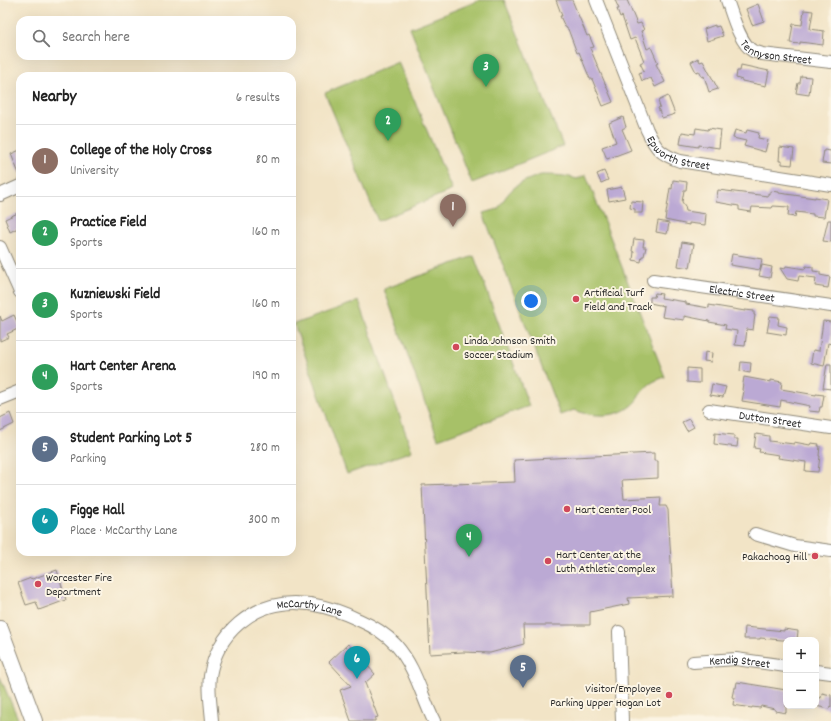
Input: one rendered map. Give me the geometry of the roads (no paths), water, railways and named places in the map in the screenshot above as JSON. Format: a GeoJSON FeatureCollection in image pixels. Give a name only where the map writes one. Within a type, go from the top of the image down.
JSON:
{"type":"FeatureCollection","features":[{"type":"Feature","properties":{"kind":"main road"},"geometry":{"type":"LineString","coordinates":[[0,629],[34,721]]}},
{"type":"Feature","properties":{"kind":"street","name":"Epworth Street"},"geometry":{"type":"LineString","coordinates":[[596,0],[647,130],[654,144],[661,152],[670,158],[680,161],[831,185]]}},
{"type":"Feature","properties":{"kind":"street","name":"Tennyson Street"},"geometry":{"type":"LineString","coordinates":[[727,0],[738,30],[746,45],[753,51],[762,54],[831,62]]}},
{"type":"Feature","properties":{"kind":"street"},"geometry":{"type":"LineString","coordinates":[[0,195],[16,188]]}},
{"type":"Feature","properties":{"kind":"street"},"geometry":{"type":"LineString","coordinates":[[0,247],[16,283]]}},
{"type":"Feature","properties":{"kind":"street","name":"Electric Street"},"geometry":{"type":"LineString","coordinates":[[653,280],[831,306]]}},
{"type":"Feature","properties":{"kind":"street"},"geometry":{"type":"LineString","coordinates":[[0,399],[16,393]]}},
{"type":"Feature","properties":{"kind":"street","name":"Dutton Street"},"geometry":{"type":"LineString","coordinates":[[709,410],[831,428]]}},
{"type":"Feature","properties":{"kind":"street"},"geometry":{"type":"LineString","coordinates":[[755,534],[795,546],[831,551]]}},
{"type":"Feature","properties":{"kind":"street","name":"McCarthy Lane"},"geometry":{"type":"LineString","coordinates":[[212,721],[210,676],[220,648],[227,637],[235,626],[247,617],[262,609],[277,604],[296,602],[323,606],[345,613],[364,622],[383,634],[396,645],[408,661],[417,678],[434,721]]}},
{"type":"Feature","properties":{"kind":"street"},"geometry":{"type":"LineString","coordinates":[[619,632],[622,721]]}},
{"type":"Feature","properties":{"kind":"street","name":"Kendig Street"},"geometry":{"type":"LineString","coordinates":[[693,662],[736,659],[783,666]]}},
{"type":"Feature","properties":{"kind":"street"},"geometry":{"type":"LineString","coordinates":[[819,671],[831,673]]}},
{"type":"Feature","properties":{"kind":"place","name":"Kuzniewski Field"},"geometry":{"type":"Point","coordinates":[486,87]}},
{"type":"Feature","properties":{"kind":"place","name":"Practice Field"},"geometry":{"type":"Point","coordinates":[388,141]}},
{"type":"Feature","properties":{"kind":"place","name":"College of the Holy Cross"},"geometry":{"type":"Point","coordinates":[453,227]}},
{"type":"Feature","properties":{"kind":"place","name":"Artificial Turf Field and Track"},"geometry":{"type":"Point","coordinates":[576,299]}},
{"type":"Feature","properties":{"kind":"place","name":"Linda Johnson Smith Soccer Stadium"},"geometry":{"type":"Point","coordinates":[456,347]}},
{"type":"Feature","properties":{"kind":"place","name":"Hart Center Pool"},"geometry":{"type":"Point","coordinates":[567,509]}},
{"type":"Feature","properties":{"kind":"place","name":"Pakachoag Hill"},"geometry":{"type":"Point","coordinates":[815,556]}},
{"type":"Feature","properties":{"kind":"place","name":"Hart Center Arena"},"geometry":{"type":"Point","coordinates":[469,557]}},
{"type":"Feature","properties":{"kind":"place","name":"Hart Center at the Luth Athletic Complex"},"geometry":{"type":"Point","coordinates":[548,561]}},
{"type":"Feature","properties":{"kind":"place","name":"Worcester Fire Department"},"geometry":{"type":"Point","coordinates":[38,584]}},
{"type":"Feature","properties":{"kind":"place","name":"Figge Hall"},"geometry":{"type":"Point","coordinates":[357,679]}},
{"type":"Feature","properties":{"kind":"place","name":"Student Parking Lot 5"},"geometry":{"type":"Point","coordinates":[523,688]}},
{"type":"Feature","properties":{"kind":"place","name":"Visitor/Employee Parking Upper Hogan Lot"},"geometry":{"type":"Point","coordinates":[669,695]}}]}
